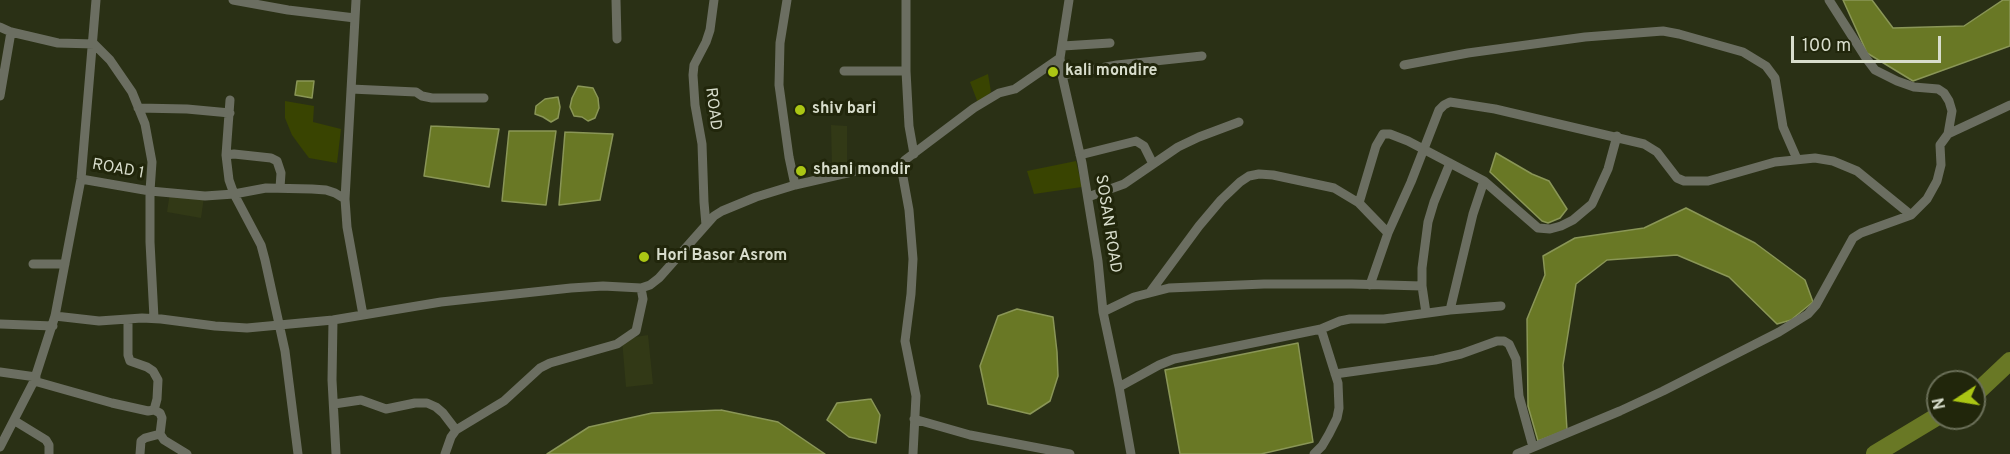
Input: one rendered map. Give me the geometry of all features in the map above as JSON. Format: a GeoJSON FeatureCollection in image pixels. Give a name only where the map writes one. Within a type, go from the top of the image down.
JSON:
{"type":"FeatureCollection","features":[{"type":"Feature","properties":{"kind":"street"},"geometry":{"type":"LineString","coordinates":[[0,447],[35,379],[54,321],[81,179],[96,0]]}},
{"type":"Feature","properties":{"kind":"street"},"geometry":{"type":"LineString","coordinates":[[233,0],[288,10],[355,18]]}},
{"type":"Feature","properties":{"kind":"street"},"geometry":{"type":"LineString","coordinates":[[356,0],[345,199],[349,237],[363,315]]}},
{"type":"Feature","properties":{"kind":"street"},"geometry":{"type":"LineString","coordinates":[[616,0],[617,39]]}},
{"type":"Feature","properties":{"kind":"street","name":"ROAD"},"geometry":{"type":"LineString","coordinates":[[706,225],[702,144],[695,105],[693,75],[694,65],[710,30],[714,0]]}},
{"type":"Feature","properties":{"kind":"street"},"geometry":{"type":"LineString","coordinates":[[787,0],[780,43],[779,85],[795,185]]}},
{"type":"Feature","properties":{"kind":"street"},"geometry":{"type":"LineString","coordinates":[[906,0],[906,71],[909,126],[914,154]]}},
{"type":"Feature","properties":{"kind":"street","name":"SOSAN ROAD"},"geometry":{"type":"LineString","coordinates":[[1069,0],[1060,58],[1062,75],[1088,197],[1104,312],[1131,454]]}},
{"type":"Feature","properties":{"kind":"street"},"geometry":{"type":"LineString","coordinates":[[1517,454],[1631,406],[1794,324],[1808,314],[1816,304],[1853,238],[1911,215],[1927,199],[1937,181],[1941,165],[1940,146],[1948,134],[1952,111],[1949,101],[1938,89],[1914,87],[1875,70],[1829,0]]}},
{"type":"Feature","properties":{"kind":"street"},"geometry":{"type":"LineString","coordinates":[[0,27],[11,32],[58,43],[94,44],[110,60],[132,92],[146,124],[151,148],[150,253],[154,318]]}},
{"type":"Feature","properties":{"kind":"street"},"geometry":{"type":"LineString","coordinates":[[1404,65],[1585,37],[1663,31],[1679,34],[1743,52],[1766,66],[1775,78],[1783,127],[1797,159]]}},
{"type":"Feature","properties":{"kind":"street"},"geometry":{"type":"LineString","coordinates":[[0,96],[11,32]]}},
{"type":"Feature","properties":{"kind":"street"},"geometry":{"type":"LineString","coordinates":[[1063,46],[1110,43]]}},
{"type":"Feature","properties":{"kind":"street"},"geometry":{"type":"LineString","coordinates":[[1062,75],[1117,65],[1202,56]]}},
{"type":"Feature","properties":{"kind":"street"},"geometry":{"type":"LineString","coordinates":[[0,324],[154,318],[234,327],[279,326],[333,320],[441,302],[571,288],[603,286],[641,288],[659,278],[714,216],[722,211],[795,185],[856,171],[889,170],[903,163],[974,108],[999,93],[1016,89],[1060,58]]}},
{"type":"Feature","properties":{"kind":"street"},"geometry":{"type":"LineString","coordinates":[[844,71],[906,71]]}},
{"type":"Feature","properties":{"kind":"street"},"geometry":{"type":"LineString","coordinates":[[351,90],[416,92],[432,98],[484,98]]}},
{"type":"Feature","properties":{"kind":"street"},"geometry":{"type":"LineString","coordinates":[[230,100],[226,154],[229,180],[261,245],[285,351],[298,454]]}},
{"type":"Feature","properties":{"kind":"street"},"geometry":{"type":"LineString","coordinates":[[1370,285],[1388,233],[1439,110],[1450,102],[1495,109],[1617,136],[1650,146],[1677,178],[1694,183],[1775,162],[1815,158],[1833,161],[1857,171],[1911,215]]}},
{"type":"Feature","properties":{"kind":"street"},"geometry":{"type":"LineString","coordinates":[[1948,134],[2010,105]]}},
{"type":"Feature","properties":{"kind":"street"},"geometry":{"type":"LineString","coordinates":[[138,108],[230,113]]}},
{"type":"Feature","properties":{"kind":"street"},"geometry":{"type":"LineString","coordinates":[[1088,197],[1124,184],[1188,142],[1239,122]]}},
{"type":"Feature","properties":{"kind":"street"},"geometry":{"type":"LineString","coordinates":[[1359,203],[1376,146],[1383,134],[1398,136],[1484,181],[1538,228],[1550,229],[1573,220],[1592,204],[1608,169],[1617,136]]}},
{"type":"Feature","properties":{"kind":"street"},"geometry":{"type":"LineString","coordinates":[[1080,155],[1136,141],[1144,146],[1153,164]]}},
{"type":"Feature","properties":{"kind":"street"},"geometry":{"type":"LineString","coordinates":[[226,154],[271,158],[277,161],[281,173],[280,188]]}},
{"type":"Feature","properties":{"kind":"street"},"geometry":{"type":"LineString","coordinates":[[903,163],[912,236],[913,277],[905,341],[916,396],[913,454]]}},
{"type":"Feature","properties":{"kind":"street"},"geometry":{"type":"LineString","coordinates":[[1426,313],[1422,268],[1428,222],[1450,163]]}},
{"type":"Feature","properties":{"kind":"street"},"geometry":{"type":"LineString","coordinates":[[1151,291],[1198,226],[1221,200],[1249,176],[1273,175],[1334,188],[1359,203],[1388,233]]}},
{"type":"Feature","properties":{"kind":"street","name":"ROAD 1"},"geometry":{"type":"LineString","coordinates":[[81,179],[150,191],[205,196],[280,188],[326,190],[345,199]]}},
{"type":"Feature","properties":{"kind":"street"},"geometry":{"type":"LineString","coordinates":[[1450,310],[1473,214],[1484,181]]}},
{"type":"Feature","properties":{"kind":"street"},"geometry":{"type":"LineString","coordinates":[[33,264],[65,264]]}},
{"type":"Feature","properties":{"kind":"street"},"geometry":{"type":"LineString","coordinates":[[1104,312],[1134,297],[1168,288],[1236,285],[1422,286]]}},
{"type":"Feature","properties":{"kind":"street"},"geometry":{"type":"LineString","coordinates":[[445,454],[456,430],[504,401],[540,368],[550,363],[609,347],[636,331],[643,299],[641,288]]}},
{"type":"Feature","properties":{"kind":"street"},"geometry":{"type":"LineString","coordinates":[[1119,387],[1174,359],[1322,329],[1340,321],[1384,319],[1501,306]]}},
{"type":"Feature","properties":{"kind":"street"},"geometry":{"type":"LineString","coordinates":[[128,319],[130,361],[153,371],[158,380],[154,410]]}},
{"type":"Feature","properties":{"kind":"street"},"geometry":{"type":"LineString","coordinates":[[333,320],[332,380],[336,454]]}},
{"type":"Feature","properties":{"kind":"street"},"geometry":{"type":"LineString","coordinates":[[1314,454],[1322,446],[1336,418],[1338,396],[1335,374],[1322,329]]}},
{"type":"Feature","properties":{"kind":"street"},"geometry":{"type":"LineString","coordinates":[[1335,374],[1435,360],[1461,354],[1497,341],[1504,341],[1509,344],[1516,359],[1519,396],[1533,447]]}},
{"type":"Feature","properties":{"kind":"street"},"geometry":{"type":"LineString","coordinates":[[0,372],[35,379],[112,403],[148,411],[154,410],[160,413],[162,418],[160,434],[164,440],[187,454]]}},
{"type":"Feature","properties":{"kind":"street"},"geometry":{"type":"LineString","coordinates":[[334,404],[362,400],[386,409],[427,403],[436,406],[456,430]]}},
{"type":"Feature","properties":{"kind":"street"},"geometry":{"type":"LineString","coordinates":[[914,419],[970,435],[1070,454]]}},
{"type":"Feature","properties":{"kind":"street"},"geometry":{"type":"LineString","coordinates":[[15,421],[46,440],[49,445],[49,454]]}},
{"type":"Feature","properties":{"kind":"street"},"geometry":{"type":"LineString","coordinates":[[140,454],[141,441],[160,434]]}},
{"type":"Feature","properties":{"kind":"shaded area"},"geometry":{"type":"Polygon","coordinates":[[[1843,0],[1872,0],[1893,28],[1964,26],[2003,0],[2010,0],[2010,46],[1913,81],[1867,53],[1843,0]]]}},
{"type":"Feature","properties":{"kind":"shaded area"},"geometry":{"type":"Polygon","coordinates":[[[988,74],[991,92],[978,103],[970,82],[988,74]]]}},
{"type":"Feature","properties":{"kind":"shaded area"},"geometry":{"type":"Polygon","coordinates":[[[297,81],[314,81],[312,98],[295,95],[297,81]]]}},
{"type":"Feature","properties":{"kind":"shaded area"},"geometry":{"type":"Polygon","coordinates":[[[578,86],[593,88],[598,98],[599,108],[595,118],[588,121],[574,116],[570,107],[578,86]]]}},
{"type":"Feature","properties":{"kind":"shaded area"},"geometry":{"type":"Polygon","coordinates":[[[558,97],[560,107],[558,118],[551,122],[535,114],[536,106],[545,99],[558,97]]]}},
{"type":"Feature","properties":{"kind":"shaded area"},"geometry":{"type":"Polygon","coordinates":[[[285,101],[314,106],[313,122],[341,129],[337,163],[309,158],[292,135],[285,118],[285,101]]]}},
{"type":"Feature","properties":{"kind":"shaded area"},"geometry":{"type":"Polygon","coordinates":[[[831,125],[847,126],[847,164],[832,166],[831,125]]]}},
{"type":"Feature","properties":{"kind":"shaded area"},"geometry":{"type":"Polygon","coordinates":[[[431,126],[499,129],[489,187],[424,176],[431,126]]]}},
{"type":"Feature","properties":{"kind":"shaded area"},"geometry":{"type":"Polygon","coordinates":[[[509,131],[556,131],[546,205],[502,201],[509,131]]]}},
{"type":"Feature","properties":{"kind":"shaded area"},"geometry":{"type":"Polygon","coordinates":[[[565,132],[613,134],[600,200],[559,205],[565,132]]]}},
{"type":"Feature","properties":{"kind":"shaded area"},"geometry":{"type":"Polygon","coordinates":[[[1496,153],[1549,181],[1567,209],[1560,218],[1548,223],[1542,221],[1490,172],[1496,153]]]}},
{"type":"Feature","properties":{"kind":"shaded area"},"geometry":{"type":"Polygon","coordinates":[[[1076,161],[1082,187],[1034,194],[1027,171],[1076,161]]]}},
{"type":"Feature","properties":{"kind":"shaded area"},"geometry":{"type":"Polygon","coordinates":[[[170,192],[204,197],[201,218],[167,212],[170,192]]]}},
{"type":"Feature","properties":{"kind":"shaded area"},"geometry":{"type":"Polygon","coordinates":[[[1686,208],[1755,243],[1805,280],[1813,302],[1791,320],[1777,324],[1729,277],[1677,255],[1607,260],[1576,284],[1563,365],[1567,430],[1538,441],[1528,406],[1527,319],[1545,275],[1543,256],[1575,238],[1644,228],[1686,208]]]}},
{"type":"Feature","properties":{"kind":"shaded area"},"geometry":{"type":"Polygon","coordinates":[[[1017,309],[1053,317],[1058,376],[1050,401],[1030,414],[988,404],[980,366],[998,316],[1017,309]]]}},
{"type":"Feature","properties":{"kind":"shaded area"},"geometry":{"type":"Polygon","coordinates":[[[648,335],[653,384],[626,387],[622,339],[648,335]]]}},
{"type":"Feature","properties":{"kind":"shaded area"},"geometry":{"type":"Polygon","coordinates":[[[1298,343],[1313,442],[1261,454],[1180,454],[1165,370],[1298,343]]]}},
{"type":"Feature","properties":{"kind":"shaded area"},"geometry":{"type":"Polygon","coordinates":[[[871,399],[880,415],[876,443],[849,437],[827,420],[837,403],[871,399]]]}},
{"type":"Feature","properties":{"kind":"shaded area"},"geometry":{"type":"Polygon","coordinates":[[[721,410],[778,422],[825,454],[547,454],[589,427],[652,413],[721,410]]]}},
{"type":"Feature","properties":{"kind":"waterway"},"geometry":{"type":"LineString","coordinates":[[1986,384],[2010,361]]}},
{"type":"Feature","properties":{"kind":"waterway"},"geometry":{"type":"LineString","coordinates":[[1875,454],[1926,423]]}},
{"type":"Feature","properties":{"kind":"place","name":"kali mondire"},"geometry":{"type":"Point","coordinates":[1053,72]}},
{"type":"Feature","properties":{"kind":"place","name":"shiv bari"},"geometry":{"type":"Point","coordinates":[800,110]}},
{"type":"Feature","properties":{"kind":"place","name":"shani mondir"},"geometry":{"type":"Point","coordinates":[801,171]}},
{"type":"Feature","properties":{"kind":"place","name":"Hori Basor Asrom"},"geometry":{"type":"Point","coordinates":[644,257]}}]}
